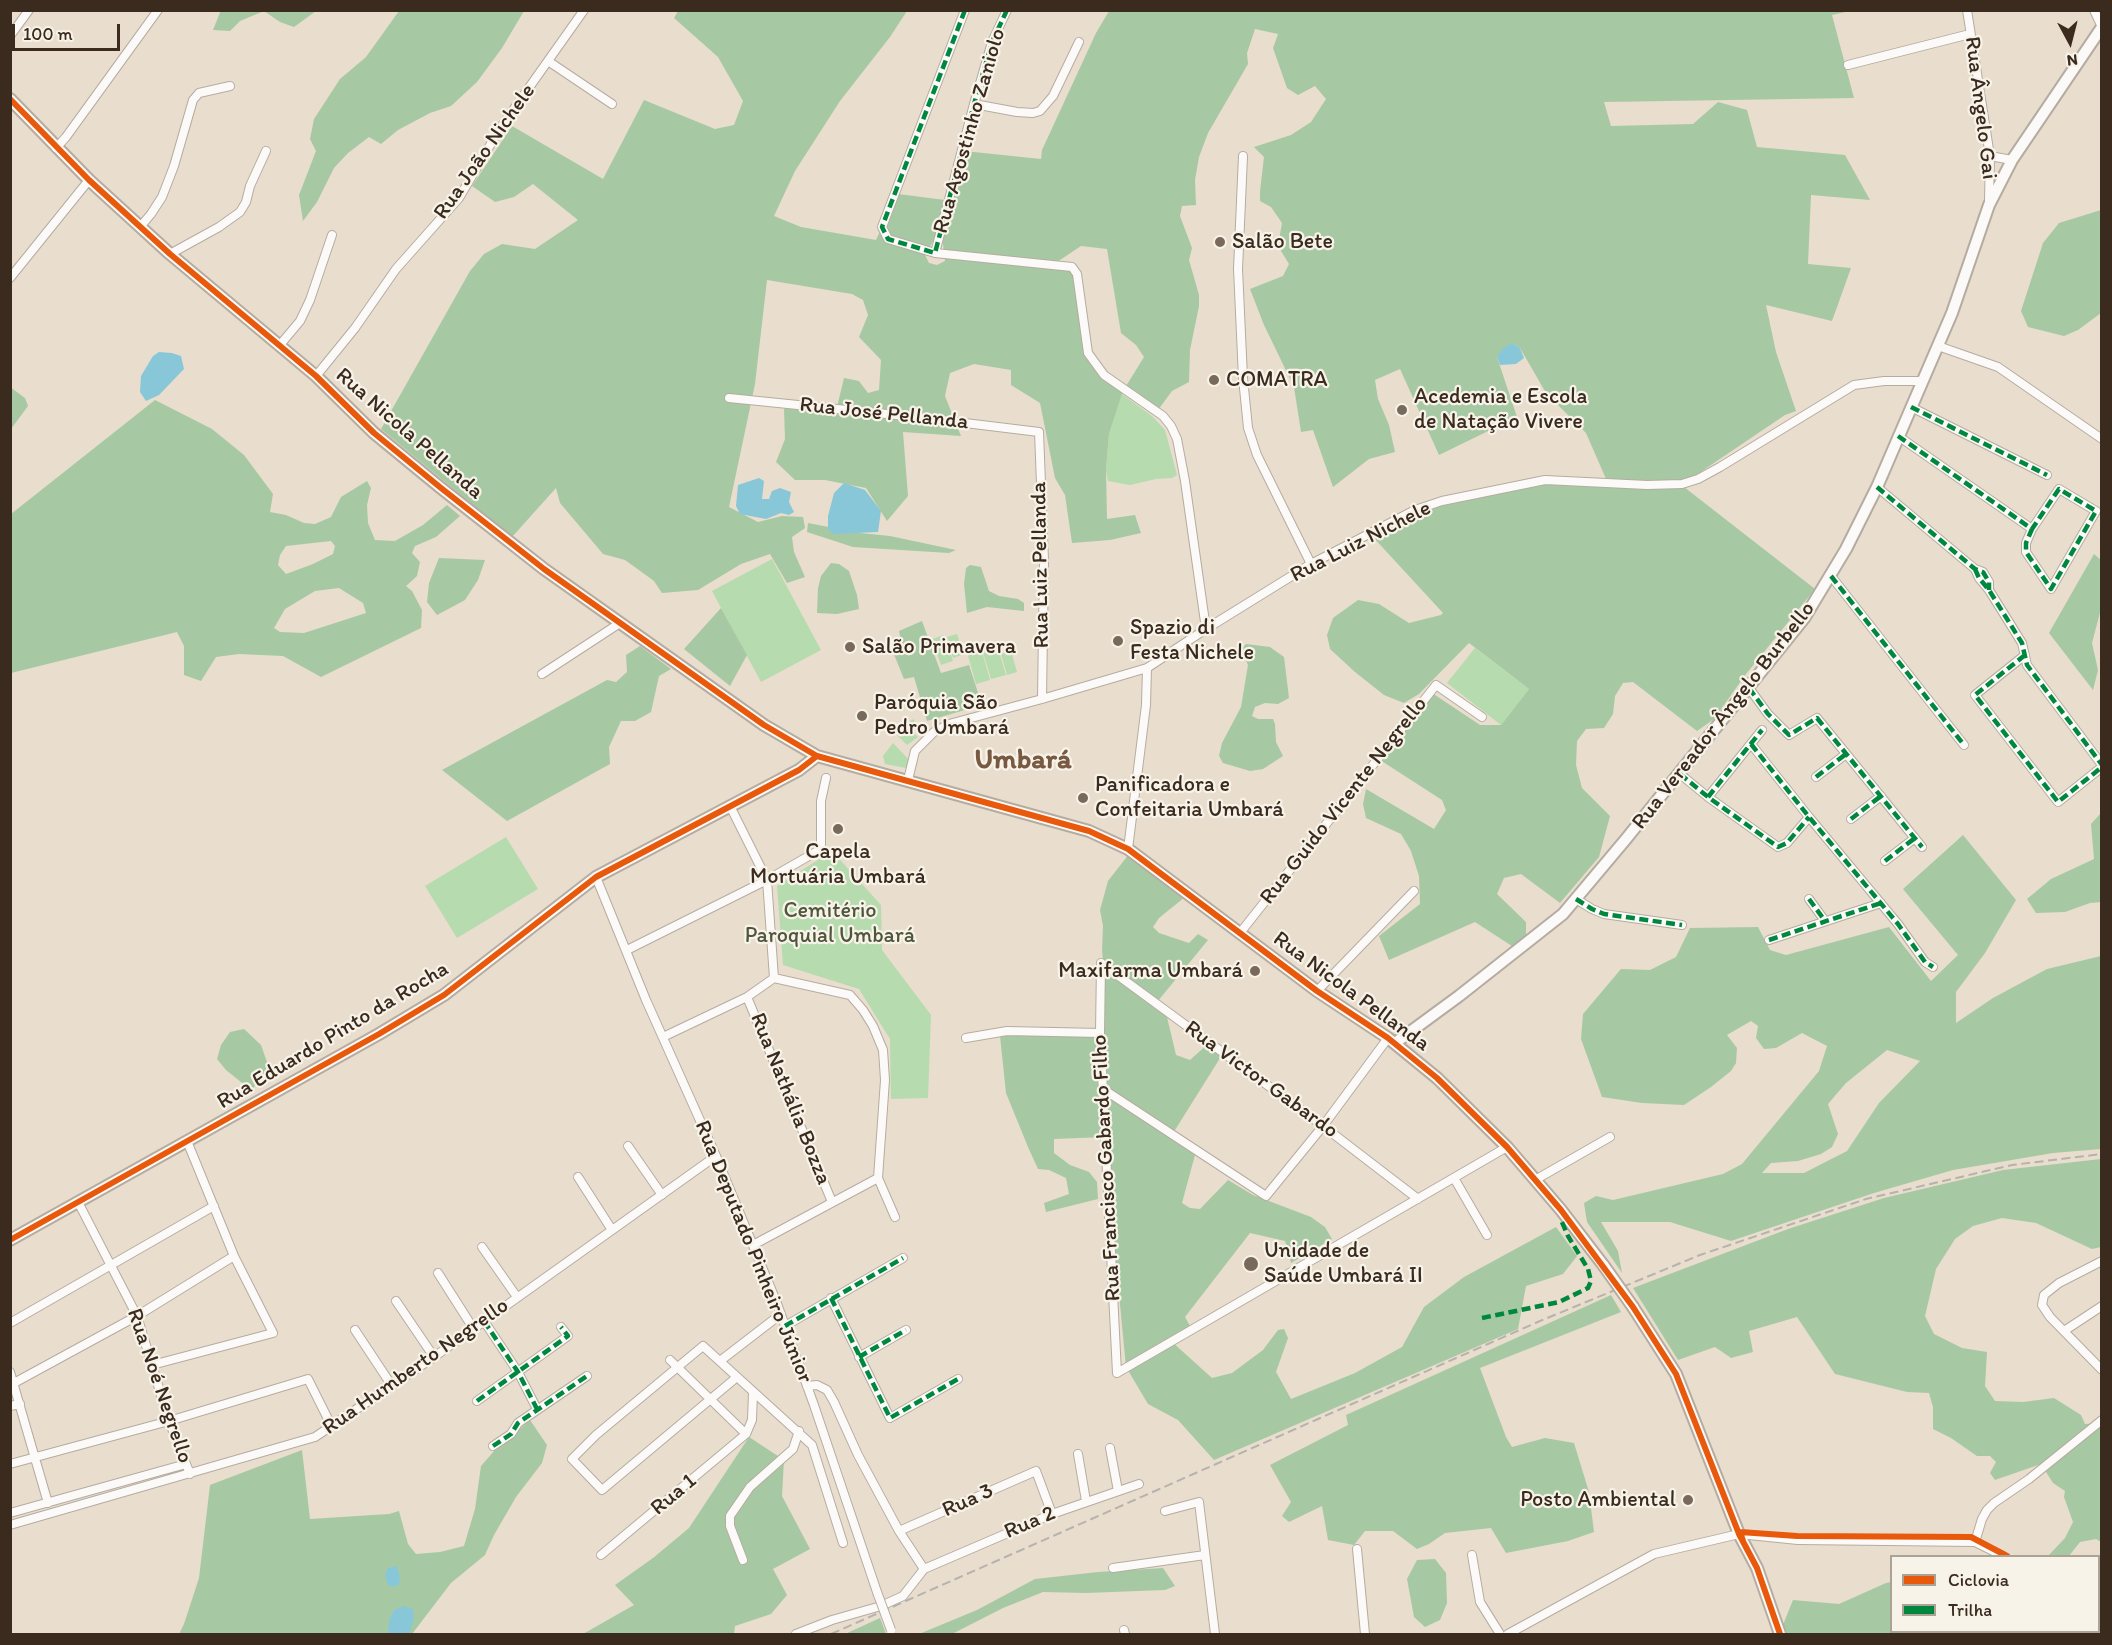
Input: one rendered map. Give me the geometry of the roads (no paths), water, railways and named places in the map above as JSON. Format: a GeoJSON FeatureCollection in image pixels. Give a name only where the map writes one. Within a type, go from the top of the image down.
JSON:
{"type":"FeatureCollection","features":[{"type":"Feature","properties":{"kind":"main road","name":"Rua Vereador Ângelo Burbello"},"geometry":{"type":"LineString","coordinates":[[1391,1041],[1563,914],[1680,774],[1806,617],[1863,518],[1877,487],[1938,346],[1989,205],[2012,159],[2102,27]]}},
{"type":"Feature","properties":{"kind":"main road","name":"Rua Nicola Pellanda"},"geometry":{"type":"LineString","coordinates":[[10,99],[56,148],[140,227],[316,376],[374,433],[441,489],[544,569],[764,724],[817,756],[1089,831],[1128,849],[1317,990],[1391,1041],[1437,1078],[1507,1148],[1561,1210],[1633,1307],[1676,1374],[1739,1534],[1757,1569],[1780,1635]]}},
{"type":"Feature","properties":{"kind":"main road","name":"Rua Eduardo Pinto da Rocha"},"geometry":{"type":"LineString","coordinates":[[10,1240],[379,1034],[444,995],[596,877],[799,770],[817,756]]}},
{"type":"Feature","properties":{"kind":"street"},"geometry":{"type":"LineString","coordinates":[[10,36],[29,10]]}},
{"type":"Feature","properties":{"kind":"street"},"geometry":{"type":"LineString","coordinates":[[56,148],[158,10]]}},
{"type":"Feature","properties":{"kind":"street","name":"Rua João Nichele"},"geometry":{"type":"LineString","coordinates":[[316,376],[355,328],[396,269],[459,198],[499,130],[584,10]]}},
{"type":"Feature","properties":{"kind":"street"},"geometry":{"type":"LineString","coordinates":[[965,10],[882,227],[888,239],[935,253],[1072,267],[1077,274],[1088,353],[1104,375],[1162,416],[1171,426],[1177,440],[1206,629]]}},
{"type":"Feature","properties":{"kind":"street","name":"Rua Agostinho Zaniolo"},"geometry":{"type":"LineString","coordinates":[[935,253],[992,42],[1007,10]]}},
{"type":"Feature","properties":{"kind":"street","name":"Rua Ângelo Gai"},"geometry":{"type":"LineString","coordinates":[[1967,10],[1990,156],[1989,205]]}},
{"type":"Feature","properties":{"kind":"street"},"geometry":{"type":"LineString","coordinates":[[2094,10],[2102,27]]}},
{"type":"Feature","properties":{"kind":"street"},"geometry":{"type":"LineString","coordinates":[[1848,65],[1970,34]]}},
{"type":"Feature","properties":{"kind":"street"},"geometry":{"type":"LineString","coordinates":[[974,104],[1017,112],[1040,111],[1053,96],[1079,42]]}},
{"type":"Feature","properties":{"kind":"street"},"geometry":{"type":"LineString","coordinates":[[548,61],[612,104]]}},
{"type":"Feature","properties":{"kind":"street"},"geometry":{"type":"LineString","coordinates":[[140,227],[162,197],[174,166],[193,100],[199,93],[230,86]]}},
{"type":"Feature","properties":{"kind":"street"},"geometry":{"type":"LineString","coordinates":[[170,254],[219,227],[240,212],[266,151]]}},
{"type":"Feature","properties":{"kind":"street"},"geometry":{"type":"LineString","coordinates":[[1243,156],[1238,269],[1242,378],[1248,428],[1257,455],[1311,564]]}},
{"type":"Feature","properties":{"kind":"street"},"geometry":{"type":"LineString","coordinates":[[1990,156],[2012,159]]}},
{"type":"Feature","properties":{"kind":"street"},"geometry":{"type":"LineString","coordinates":[[10,278],[89,180]]}},
{"type":"Feature","properties":{"kind":"street"},"geometry":{"type":"LineString","coordinates":[[279,346],[300,321],[310,300],[332,235]]}},
{"type":"Feature","properties":{"kind":"street"},"geometry":{"type":"LineString","coordinates":[[1938,346],[1998,367],[2102,439]]}},
{"type":"Feature","properties":{"kind":"street","name":"Rua Luiz Nichele"},"geometry":{"type":"LineString","coordinates":[[908,780],[915,751],[934,732],[949,724],[1147,669],[1206,629],[1311,564],[1415,510],[1482,491],[1545,480],[1647,485],[1682,484],[1698,479],[1854,385],[1884,381],[1922,381]]}},
{"type":"Feature","properties":{"kind":"street","name":"Rua José Pellanda"},"geometry":{"type":"LineString","coordinates":[[729,398],[1039,432]]}},
{"type":"Feature","properties":{"kind":"street"},"geometry":{"type":"LineString","coordinates":[[1911,407],[2047,475]]}},
{"type":"Feature","properties":{"kind":"street","name":"Rua Luiz Pellanda"},"geometry":{"type":"LineString","coordinates":[[1039,432],[1044,561],[1042,699]]}},
{"type":"Feature","properties":{"kind":"street"},"geometry":{"type":"LineString","coordinates":[[1898,436],[2032,529]]}},
{"type":"Feature","properties":{"kind":"street"},"geometry":{"type":"LineString","coordinates":[[1877,487],[1975,569],[2022,643],[2025,655],[2026,665],[2102,766],[2058,802],[1975,695],[2025,655]]}},
{"type":"Feature","properties":{"kind":"street"},"geometry":{"type":"LineString","coordinates":[[2059,489],[2096,511],[2051,589],[2026,552],[2026,543],[2032,529],[2059,489]]}},
{"type":"Feature","properties":{"kind":"street"},"geometry":{"type":"LineString","coordinates":[[1831,576],[1964,746]]}},
{"type":"Feature","properties":{"kind":"street"},"geometry":{"type":"LineString","coordinates":[[542,674],[620,623]]}},
{"type":"Feature","properties":{"kind":"street"},"geometry":{"type":"LineString","coordinates":[[1128,849],[1146,705],[1147,669]]}},
{"type":"Feature","properties":{"kind":"street","name":"Rua Guido Vicente Negrello"},"geometry":{"type":"LineString","coordinates":[[1240,933],[1436,685],[1482,717]]}},
{"type":"Feature","properties":{"kind":"street"},"geometry":{"type":"LineString","coordinates":[[1749,688],[1768,714],[1789,735],[1817,717],[1922,847]]}},
{"type":"Feature","properties":{"kind":"street"},"geometry":{"type":"LineString","coordinates":[[1708,797],[1762,730]]}},
{"type":"Feature","properties":{"kind":"street"},"geometry":{"type":"LineString","coordinates":[[1751,744],[1898,924],[1925,963],[1933,968]]}},
{"type":"Feature","properties":{"kind":"street"},"geometry":{"type":"LineString","coordinates":[[1816,777],[1846,754]]}},
{"type":"Feature","properties":{"kind":"street"},"geometry":{"type":"LineString","coordinates":[[1680,774],[1778,847],[1787,843],[1809,817]]}},
{"type":"Feature","properties":{"kind":"street"},"geometry":{"type":"LineString","coordinates":[[627,950],[767,880],[821,849],[821,801],[826,778]]}},
{"type":"Feature","properties":{"kind":"street"},"geometry":{"type":"LineString","coordinates":[[1851,819],[1881,796]]}},
{"type":"Feature","properties":{"kind":"street"},"geometry":{"type":"LineString","coordinates":[[730,806],[767,880],[774,978]]}},
{"type":"Feature","properties":{"kind":"street"},"geometry":{"type":"LineString","coordinates":[[1885,861],[1915,838]]}},
{"type":"Feature","properties":{"kind":"street","name":"Rua Deputado Pinheiro Júnior"},"geometry":{"type":"LineString","coordinates":[[596,877],[781,1314],[892,1632]]}},
{"type":"Feature","properties":{"kind":"street"},"geometry":{"type":"LineString","coordinates":[[1317,990],[1414,891]]}},
{"type":"Feature","properties":{"kind":"street"},"geometry":{"type":"LineString","coordinates":[[1576,898],[1604,914],[1682,925]]}},
{"type":"Feature","properties":{"kind":"street"},"geometry":{"type":"LineString","coordinates":[[1809,898],[1825,921]]}},
{"type":"Feature","properties":{"kind":"street"},"geometry":{"type":"LineString","coordinates":[[1770,940],[1881,903]]}},
{"type":"Feature","properties":{"kind":"street","name":"Rua Francisco Gabardo Filho"},"geometry":{"type":"LineString","coordinates":[[1101,963],[1100,1033],[1117,1373],[1418,1199]]}},
{"type":"Feature","properties":{"kind":"street","name":"Rua Victor Gabardo"},"geometry":{"type":"LineString","coordinates":[[1101,963],[1323,1126],[1418,1199]]}},
{"type":"Feature","properties":{"kind":"street"},"geometry":{"type":"LineString","coordinates":[[663,1037],[747,997],[774,978],[850,995],[868,1018],[883,1050],[885,1080],[878,1178],[895,1217]]}},
{"type":"Feature","properties":{"kind":"street","name":"Rua Nathália Bozza"},"geometry":{"type":"LineString","coordinates":[[747,997],[832,1202]]}},
{"type":"Feature","properties":{"kind":"street"},"geometry":{"type":"LineString","coordinates":[[966,1038],[1007,1031],[1100,1033]]}},
{"type":"Feature","properties":{"kind":"street"},"geometry":{"type":"LineString","coordinates":[[1103,1089],[1266,1196],[1391,1041]]}},
{"type":"Feature","properties":{"kind":"street"},"geometry":{"type":"LineString","coordinates":[[1535,1180],[1610,1137]]}},
{"type":"Feature","properties":{"kind":"street"},"geometry":{"type":"LineString","coordinates":[[152,1365],[273,1333],[234,1256],[187,1141]]}},
{"type":"Feature","properties":{"kind":"street"},"geometry":{"type":"LineString","coordinates":[[628,1146],[662,1195]]}},
{"type":"Feature","properties":{"kind":"street"},"geometry":{"type":"LineString","coordinates":[[1418,1199],[1507,1148]]}},
{"type":"Feature","properties":{"kind":"street","name":"Rua Humberto Negrello"},"geometry":{"type":"LineString","coordinates":[[10,1525],[315,1437],[434,1357],[716,1156]]}},
{"type":"Feature","properties":{"kind":"street"},"geometry":{"type":"LineString","coordinates":[[578,1177],[612,1230]]}},
{"type":"Feature","properties":{"kind":"street"},"geometry":{"type":"LineString","coordinates":[[753,1245],[878,1178]]}},
{"type":"Feature","properties":{"kind":"street"},"geometry":{"type":"LineString","coordinates":[[1454,1178],[1486,1235]]}},
{"type":"Feature","properties":{"kind":"street","name":"Rua Noé Negrello"},"geometry":{"type":"LineString","coordinates":[[78,1202],[137,1316],[169,1421],[190,1474]]}},
{"type":"Feature","properties":{"kind":"street"},"geometry":{"type":"LineString","coordinates":[[10,1323],[214,1206]]}},
{"type":"Feature","properties":{"kind":"street"},"geometry":{"type":"LineString","coordinates":[[482,1246],[517,1298]]}},
{"type":"Feature","properties":{"kind":"street"},"geometry":{"type":"LineString","coordinates":[[14,1383],[137,1316],[234,1256]]}},
{"type":"Feature","properties":{"kind":"street"},"geometry":{"type":"LineString","coordinates":[[785,1326],[903,1258]]}},
{"type":"Feature","properties":{"kind":"street"},"geometry":{"type":"LineString","coordinates":[[2102,1261],[2060,1283],[2044,1295],[2042,1305],[2043,1310],[2102,1370]]}},
{"type":"Feature","properties":{"kind":"street"},"geometry":{"type":"LineString","coordinates":[[438,1273],[473,1328]]}},
{"type":"Feature","properties":{"kind":"street"},"geometry":{"type":"LineString","coordinates":[[831,1299],[890,1418],[958,1379]]}},
{"type":"Feature","properties":{"kind":"street"},"geometry":{"type":"LineString","coordinates":[[396,1301],[434,1357]]}},
{"type":"Feature","properties":{"kind":"street"},"geometry":{"type":"LineString","coordinates":[[2064,1331],[2102,1306]]}},
{"type":"Feature","properties":{"kind":"street"},"geometry":{"type":"LineString","coordinates":[[720,1361],[781,1314]]}},
{"type":"Feature","properties":{"kind":"street"},"geometry":{"type":"LineString","coordinates":[[484,1321],[518,1372],[537,1409]]}},
{"type":"Feature","properties":{"kind":"street"},"geometry":{"type":"LineString","coordinates":[[477,1401],[568,1336],[561,1326]]}},
{"type":"Feature","properties":{"kind":"street"},"geometry":{"type":"LineString","coordinates":[[355,1330],[392,1386]]}},
{"type":"Feature","properties":{"kind":"street"},"geometry":{"type":"LineString","coordinates":[[860,1357],[906,1330]]}},
{"type":"Feature","properties":{"kind":"street"},"geometry":{"type":"LineString","coordinates":[[737,1377],[602,1490],[572,1459],[596,1435],[703,1346],[812,1445],[843,1543]]}},
{"type":"Feature","properties":{"kind":"street"},"geometry":{"type":"LineString","coordinates":[[670,1360],[746,1434],[752,1420],[753,1393]]}},
{"type":"Feature","properties":{"kind":"street"},"geometry":{"type":"LineString","coordinates":[[10,1372],[48,1503]]}},
{"type":"Feature","properties":{"kind":"street"},"geometry":{"type":"LineString","coordinates":[[493,1446],[511,1434],[518,1423],[587,1376]]}},
{"type":"Feature","properties":{"kind":"street"},"geometry":{"type":"LineString","coordinates":[[10,1464],[169,1421],[308,1378],[331,1425]]}},
{"type":"Feature","properties":{"kind":"street"},"geometry":{"type":"LineString","coordinates":[[796,1635],[832,1620],[881,1606],[903,1596],[924,1569],[899,1531],[858,1455],[827,1390],[817,1385],[807,1386]]}},
{"type":"Feature","properties":{"kind":"street"},"geometry":{"type":"LineString","coordinates":[[10,1406],[20,1404]]}},
{"type":"Feature","properties":{"kind":"street"},"geometry":{"type":"LineString","coordinates":[[1975,1542],[1982,1519],[1994,1503],[2030,1479],[2102,1420]]}},
{"type":"Feature","properties":{"kind":"street"},"geometry":{"type":"LineString","coordinates":[[743,1560],[729,1524],[730,1516],[750,1487],[793,1449],[799,1431]]}},
{"type":"Feature","properties":{"kind":"street","name":"Rua 1"},"geometry":{"type":"LineString","coordinates":[[601,1555],[746,1434]]}},
{"type":"Feature","properties":{"kind":"street"},"geometry":{"type":"LineString","coordinates":[[1110,1448],[1118,1491]]}},
{"type":"Feature","properties":{"kind":"street"},"geometry":{"type":"LineString","coordinates":[[1078,1454],[1086,1501]]}},
{"type":"Feature","properties":{"kind":"street"},"geometry":{"type":"LineString","coordinates":[[10,1513],[186,1464]]}},
{"type":"Feature","properties":{"kind":"street","name":"Rua 3"},"geometry":{"type":"LineString","coordinates":[[899,1531],[1036,1471],[1052,1514]]}},
{"type":"Feature","properties":{"kind":"street","name":"Rua 2"},"geometry":{"type":"LineString","coordinates":[[924,1569],[1052,1514],[1138,1484]]}},
{"type":"Feature","properties":{"kind":"street"},"geometry":{"type":"LineString","coordinates":[[1165,1511],[1199,1502],[1215,1635]]}},
{"type":"Feature","properties":{"kind":"street"},"geometry":{"type":"LineString","coordinates":[[1508,1635],[1654,1554],[1739,1534],[1798,1539],[1975,1542],[1999,1555]]}},
{"type":"Feature","properties":{"kind":"street"},"geometry":{"type":"LineString","coordinates":[[1357,1549],[1365,1635]]}},
{"type":"Feature","properties":{"kind":"street"},"geometry":{"type":"LineString","coordinates":[[1113,1568],[1205,1554]]}},
{"type":"Feature","properties":{"kind":"street"},"geometry":{"type":"LineString","coordinates":[[1472,1555],[1480,1602],[1500,1635]]}},
{"type":"Feature","properties":{"kind":"water"},"geometry":{"type":"Polygon","coordinates":[[[1512,343],[1520,348],[1524,358],[1516,364],[1500,365],[1497,357],[1502,349],[1512,343]]]}},
{"type":"Feature","properties":{"kind":"water"},"geometry":{"type":"Polygon","coordinates":[[[159,352],[181,356],[184,369],[159,395],[146,401],[140,392],[141,376],[153,356],[159,352]]]}},
{"type":"Feature","properties":{"kind":"water"},"geometry":{"type":"Polygon","coordinates":[[[759,478],[764,481],[762,499],[769,499],[772,491],[780,488],[791,492],[789,502],[794,512],[789,515],[781,513],[766,519],[740,514],[736,506],[738,485],[759,478]]]}},
{"type":"Feature","properties":{"kind":"water"},"geometry":{"type":"Polygon","coordinates":[[[844,483],[865,490],[881,511],[878,532],[834,534],[828,529],[828,516],[834,493],[844,483]]]}},
{"type":"Feature","properties":{"kind":"water"},"geometry":{"type":"Polygon","coordinates":[[[397,1566],[399,1585],[390,1587],[385,1574],[388,1568],[397,1566]]]}},
{"type":"Feature","properties":{"kind":"water"},"geometry":{"type":"Polygon","coordinates":[[[404,1606],[413,1609],[411,1629],[408,1634],[388,1634],[389,1620],[394,1610],[404,1606]]]}},
{"type":"Feature","properties":{"kind":"railway"},"geometry":{"type":"LineString","coordinates":[[831,1634],[1540,1321],[1700,1255],[1866,1199],[2012,1165],[2102,1154]]}},
{"type":"Feature","properties":{"kind":"place","name":"Salão Bete"},"geometry":{"type":"Point","coordinates":[1220,242]}},
{"type":"Feature","properties":{"kind":"place","name":"COMATRA"},"geometry":{"type":"Point","coordinates":[1214,380]}},
{"type":"Feature","properties":{"kind":"place","name":"Acedemia e Escola de Natação Vivere"},"geometry":{"type":"Point","coordinates":[1402,410]}},
{"type":"Feature","properties":{"kind":"place","name":"Spazio di Festa Nichele"},"geometry":{"type":"Point","coordinates":[1118,641]}},
{"type":"Feature","properties":{"kind":"place","name":"Salão Primavera"},"geometry":{"type":"Point","coordinates":[850,647]}},
{"type":"Feature","properties":{"kind":"place","name":"Paróquia São Pedro Umbará"},"geometry":{"type":"Point","coordinates":[862,716]}},
{"type":"Feature","properties":{"kind":"place","name":"Panificadora e Confeitaria Umbará"},"geometry":{"type":"Point","coordinates":[1083,798]}},
{"type":"Feature","properties":{"kind":"place","name":"Capela Mortuária Umbará"},"geometry":{"type":"Point","coordinates":[838,829]}},
{"type":"Feature","properties":{"kind":"place","name":"Maxifarma Umbará"},"geometry":{"type":"Point","coordinates":[1255,971]}},
{"type":"Feature","properties":{"kind":"place","name":"Unidade de Saúde Umbará II"},"geometry":{"type":"Point","coordinates":[1251,1264]}},
{"type":"Feature","properties":{"kind":"place","name":"Posto Ambiental"},"geometry":{"type":"Point","coordinates":[1688,1500]}},
{"type":"Feature","properties":{"kind":"district","name":"Umbará"},"geometry":{"type":"Point","coordinates":[1023,761]}},
{"type":"Feature","properties":{"kind":"park label","name":"Cemitério Paroquial Umbará"},"geometry":{"type":"Point","coordinates":[830,924]}}]}
